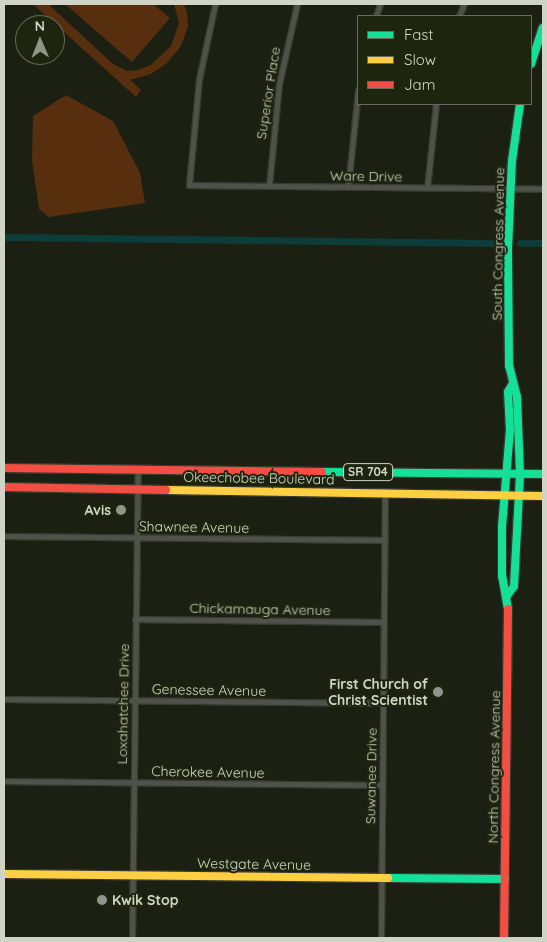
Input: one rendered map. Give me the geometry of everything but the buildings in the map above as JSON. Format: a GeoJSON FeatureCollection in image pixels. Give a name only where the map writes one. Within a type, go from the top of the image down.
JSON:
{"type":"FeatureCollection","features":[{"type":"Feature","properties":{"kind":"street","name":"Ware Drive"},"geometry":{"type":"LineString","coordinates":[[215,4],[199,79],[189,185],[543,189]]}},
{"type":"Feature","properties":{"kind":"street","name":"Superior Place"},"geometry":{"type":"LineString","coordinates":[[268,186],[279,84],[297,4]]}},
{"type":"Feature","properties":{"kind":"street"},"geometry":{"type":"LineString","coordinates":[[532,61],[543,28]]}},
{"type":"Feature","properties":{"kind":"street"},"geometry":{"type":"LineString","coordinates":[[348,187],[357,100]]}},
{"type":"Feature","properties":{"kind":"street"},"geometry":{"type":"LineString","coordinates":[[427,188],[436,105]]}},
{"type":"Feature","properties":{"kind":"street","name":"South Congress Avenue"},"geometry":{"type":"LineString","coordinates":[[520,105],[510,189],[509,366],[512,385],[517,397],[520,474]]}},
{"type":"Feature","properties":{"kind":"street","name":"South Congress Avenue"},"geometry":{"type":"LineString","coordinates":[[506,474],[510,430],[508,392],[512,385]]}},
{"type":"Feature","properties":{"kind":"street","name":"Okeechobee Boulevard"},"geometry":{"type":"LineString","coordinates":[[4,468],[543,474]]}},
{"type":"Feature","properties":{"kind":"street","name":"Loxahatchee Drive"},"geometry":{"type":"LineString","coordinates":[[132,938],[138,469]]}},
{"type":"Feature","properties":{"kind":"street","name":"North Congress Avenue"},"geometry":{"type":"LineString","coordinates":[[504,938],[508,596],[502,576],[503,496],[506,474]]}},
{"type":"Feature","properties":{"kind":"street","name":"North Congress Avenue"},"geometry":{"type":"LineString","coordinates":[[508,596],[514,586],[520,474]]}},
{"type":"Feature","properties":{"kind":"street","name":"Okeechobee Boulevard"},"geometry":{"type":"LineString","coordinates":[[4,487],[543,496]]}},
{"type":"Feature","properties":{"kind":"street","name":"Suwanee Drive"},"geometry":{"type":"LineString","coordinates":[[381,938],[385,494]]}},
{"type":"Feature","properties":{"kind":"street","name":"Shawnee Avenue"},"geometry":{"type":"LineString","coordinates":[[4,536],[385,540]]}},
{"type":"Feature","properties":{"kind":"street","name":"Chickamauga Avenue"},"geometry":{"type":"LineString","coordinates":[[135,619],[384,622]]}},
{"type":"Feature","properties":{"kind":"street","name":"Genessee Avenue"},"geometry":{"type":"LineString","coordinates":[[4,699],[383,703]]}},
{"type":"Feature","properties":{"kind":"street","name":"Cherokee Avenue"},"geometry":{"type":"LineString","coordinates":[[4,781],[382,785]]}},
{"type":"Feature","properties":{"kind":"street","name":"Westgate Avenue"},"geometry":{"type":"LineString","coordinates":[[4,874],[505,879]]}},
{"type":"Feature","properties":{"kind":"shaded area"},"geometry":{"type":"Polygon","coordinates":[[[33,4],[48,4],[60,15],[45,15],[33,4]]]}},
{"type":"Feature","properties":{"kind":"shaded area"},"geometry":{"type":"Polygon","coordinates":[[[65,4],[153,4],[170,18],[132,62],[65,4]]]}},
{"type":"Feature","properties":{"kind":"shaded area"},"geometry":{"type":"Polygon","coordinates":[[[174,4],[184,4],[188,26],[181,46],[167,63],[151,74],[130,80],[141,90],[136,97],[65,33],[65,20],[113,64],[127,71],[138,70],[151,65],[171,46],[179,23],[174,4]]]}},
{"type":"Feature","properties":{"kind":"shaded area"},"geometry":{"type":"Polygon","coordinates":[[[66,95],[113,121],[140,173],[145,203],[49,217],[39,209],[32,160],[33,116],[66,95]]]}},
{"type":"Feature","properties":{"kind":"waterway"},"geometry":{"type":"LineString","coordinates":[[4,237],[495,243]]}},
{"type":"Feature","properties":{"kind":"waterway"},"geometry":{"type":"LineString","coordinates":[[520,243],[543,243]]}},
{"type":"Feature","properties":{"kind":"traffic: fast"},"geometry":{"type":"LineString","coordinates":[[532,61],[543,28]]}},
{"type":"Feature","properties":{"kind":"traffic: fast"},"geometry":{"type":"LineString","coordinates":[[507,596],[514,586],[520,474],[517,397],[509,366],[508,248],[512,161],[520,105]]}},
{"type":"Feature","properties":{"kind":"traffic: fast"},"geometry":{"type":"LineString","coordinates":[[508,609],[502,576],[502,527],[510,430],[508,392],[512,385]]}},
{"type":"Feature","properties":{"kind":"traffic: fast"},"geometry":{"type":"LineString","coordinates":[[322,472],[543,474]]}},
{"type":"Feature","properties":{"kind":"traffic: fast"},"geometry":{"type":"LineString","coordinates":[[388,878],[505,879]]}},
{"type":"Feature","properties":{"kind":"traffic: slow"},"geometry":{"type":"LineString","coordinates":[[166,490],[543,496]]}},
{"type":"Feature","properties":{"kind":"traffic: slow"},"geometry":{"type":"LineString","coordinates":[[4,874],[388,878]]}},
{"type":"Feature","properties":{"kind":"traffic: jam"},"geometry":{"type":"LineString","coordinates":[[4,468],[322,472]]}},
{"type":"Feature","properties":{"kind":"traffic: jam"},"geometry":{"type":"LineString","coordinates":[[4,487],[166,490]]}},
{"type":"Feature","properties":{"kind":"traffic: jam"},"geometry":{"type":"LineString","coordinates":[[504,938],[508,609]]}},
{"type":"Feature","properties":{"kind":"place","name":"Avis"},"geometry":{"type":"Point","coordinates":[121,510]}},
{"type":"Feature","properties":{"kind":"place","name":"First Church of Christ Scientist"},"geometry":{"type":"Point","coordinates":[438,692]}},
{"type":"Feature","properties":{"kind":"place","name":"Kwik Stop"},"geometry":{"type":"Point","coordinates":[102,900]}}]}
